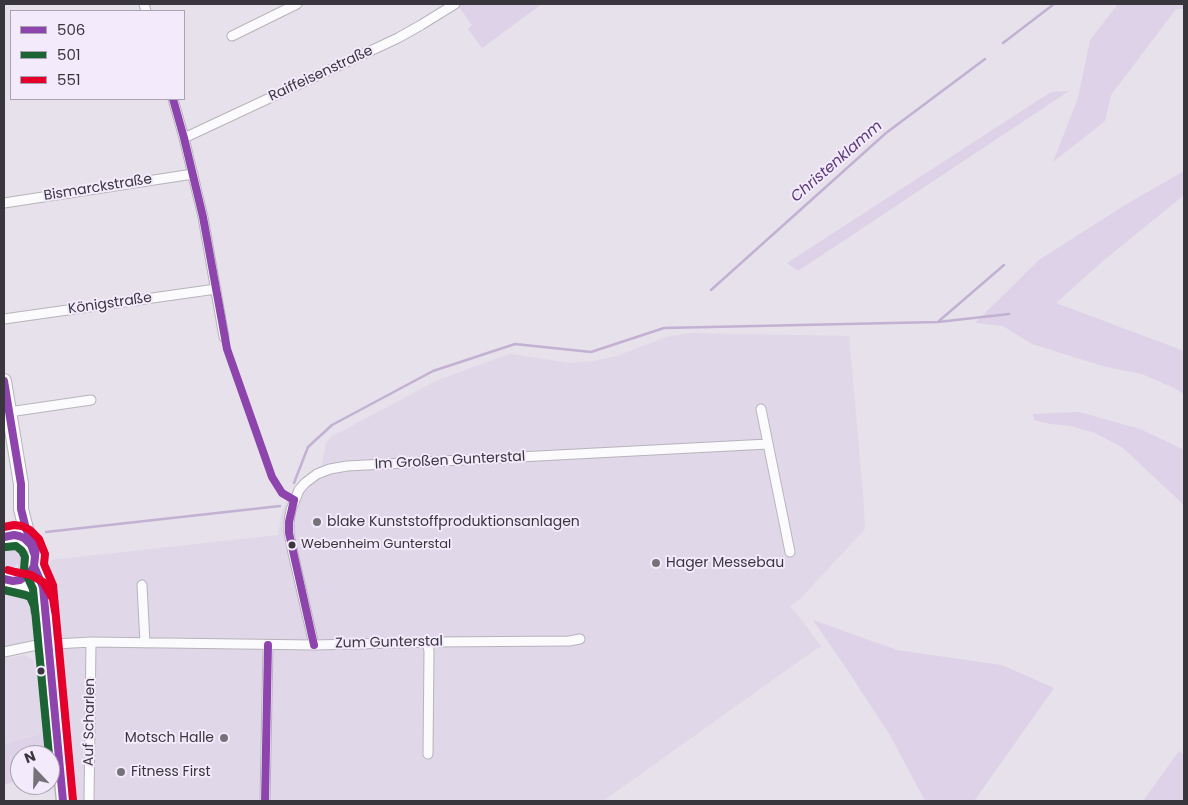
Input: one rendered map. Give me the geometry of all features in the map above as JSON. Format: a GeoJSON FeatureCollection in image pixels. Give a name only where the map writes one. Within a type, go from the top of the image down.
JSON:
{"type":"FeatureCollection","features":[{"type":"Feature","properties":{"kind":"main road"},"geometry":{"type":"LineString","coordinates":[[4,381],[21,484],[20,509],[26,529],[36,548],[35,561],[30,573],[20,580],[5,579]]}},
{"type":"Feature","properties":{"kind":"main road"},"geometry":{"type":"LineString","coordinates":[[4,536],[12,527],[20,509]]}},
{"type":"Feature","properties":{"kind":"main road"},"geometry":{"type":"LineString","coordinates":[[4,536],[14,535],[24,538],[32,545],[43,587],[63,801]]}},
{"type":"Feature","properties":{"kind":"main road"},"geometry":{"type":"LineString","coordinates":[[5,579],[32,586],[37,590],[44,603]]}},
{"type":"Feature","properties":{"kind":"street"},"geometry":{"type":"LineString","coordinates":[[232,36],[297,4]]}},
{"type":"Feature","properties":{"kind":"street","name":"Raiffeisenstraße"},"geometry":{"type":"LineString","coordinates":[[184,138],[398,38],[455,4]]}},
{"type":"Feature","properties":{"kind":"street"},"geometry":{"type":"LineString","coordinates":[[173,100],[203,217],[224,337]]}},
{"type":"Feature","properties":{"kind":"street","name":"Bismarckstraße"},"geometry":{"type":"LineString","coordinates":[[4,203],[193,174]]}},
{"type":"Feature","properties":{"kind":"street","name":"Königstraße"},"geometry":{"type":"LineString","coordinates":[[4,319],[216,289]]}},
{"type":"Feature","properties":{"kind":"street"},"geometry":{"type":"LineString","coordinates":[[9,412],[91,400]]}},
{"type":"Feature","properties":{"kind":"street"},"geometry":{"type":"LineString","coordinates":[[761,410],[790,552]]}},
{"type":"Feature","properties":{"kind":"street","name":"Im Großen Gunterstal"},"geometry":{"type":"LineString","coordinates":[[314,645],[293,553],[289,522],[291,510],[299,490],[317,474],[346,466],[768,444]]}},
{"type":"Feature","properties":{"kind":"street"},"geometry":{"type":"LineString","coordinates":[[142,585],[145,643]]}},
{"type":"Feature","properties":{"kind":"street","name":"Zum Gunterstal"},"geometry":{"type":"LineString","coordinates":[[4,652],[34,646],[91,642],[314,645],[569,641],[580,639]]}},
{"type":"Feature","properties":{"kind":"street","name":"Auf Scharlen"},"geometry":{"type":"LineString","coordinates":[[89,801],[91,642]]}},
{"type":"Feature","properties":{"kind":"street"},"geometry":{"type":"LineString","coordinates":[[425,643],[428,646],[428,754]]}},
{"type":"Feature","properties":{"kind":"street"},"geometry":{"type":"LineString","coordinates":[[265,801],[268,645]]}},
{"type":"Feature","properties":{"kind":"shaded area"},"geometry":{"type":"Polygon","coordinates":[[[462,4],[542,4],[482,48],[468,29],[472,25],[458,6],[462,4]]]}},
{"type":"Feature","properties":{"kind":"shaded area"},"geometry":{"type":"Polygon","coordinates":[[[1118,4],[1184,4],[1184,9],[1176,9],[1111,95],[1105,121],[1053,162],[1078,98],[1090,40],[1118,4]]]}},
{"type":"Feature","properties":{"kind":"shaded area"},"geometry":{"type":"Polygon","coordinates":[[[1069,91],[798,271],[787,263],[1051,92],[1069,91]]]}},
{"type":"Feature","properties":{"kind":"shaded area"},"geometry":{"type":"Polygon","coordinates":[[[1184,171],[1184,195],[1103,261],[1056,303],[1184,351],[1184,394],[1142,374],[1106,367],[1032,344],[1003,326],[975,323],[1039,260],[1125,205],[1184,171]]]}},
{"type":"Feature","properties":{"kind":"shaded area"},"geometry":{"type":"Polygon","coordinates":[[[688,333],[849,336],[865,529],[802,597],[790,607],[821,646],[603,801],[69,801],[50,560],[278,535],[282,512],[289,495],[310,472],[322,465],[326,443],[331,437],[438,380],[509,354],[569,363],[593,361],[617,356],[666,337],[688,333]]]}},
{"type":"Feature","properties":{"kind":"shaded area"},"geometry":{"type":"Polygon","coordinates":[[[1079,412],[1140,429],[1184,450],[1184,505],[1122,447],[1095,433],[1071,426],[1034,420],[1033,414],[1079,412]]]}},
{"type":"Feature","properties":{"kind":"shaded area"},"geometry":{"type":"Polygon","coordinates":[[[13,541],[21,544],[28,555],[27,562],[20,571],[16,564],[15,569],[9,568],[4,570],[4,544],[13,541]]]}},
{"type":"Feature","properties":{"kind":"shaded area"},"geometry":{"type":"Polygon","coordinates":[[[4,585],[20,587],[32,593],[37,602],[39,630],[36,638],[31,641],[4,649],[4,585]]]}},
{"type":"Feature","properties":{"kind":"shaded area"},"geometry":{"type":"Polygon","coordinates":[[[813,620],[897,650],[1002,665],[1054,688],[974,801],[925,801],[890,735],[813,620]]]}},
{"type":"Feature","properties":{"kind":"shaded area"},"geometry":{"type":"Polygon","coordinates":[[[24,655],[34,660],[44,733],[4,744],[4,658],[24,655]]]}},
{"type":"Feature","properties":{"kind":"shaded area"},"geometry":{"type":"Polygon","coordinates":[[[44,733],[45,745],[10,745],[10,783],[4,785],[4,744],[44,733]]]}},
{"type":"Feature","properties":{"kind":"shaded area"},"geometry":{"type":"Polygon","coordinates":[[[1179,751],[1184,754],[1184,801],[1143,801],[1179,751]]]}},
{"type":"Feature","properties":{"kind":"waterway","name":"Christenklamm"},"geometry":{"type":"LineString","coordinates":[[1003,43],[1054,4]]}},
{"type":"Feature","properties":{"kind":"waterway","name":"Christenklamm"},"geometry":{"type":"LineString","coordinates":[[711,290],[886,133],[985,59]]}},
{"type":"Feature","properties":{"kind":"waterway"},"geometry":{"type":"LineString","coordinates":[[939,321],[1004,265]]}},
{"type":"Feature","properties":{"kind":"waterway"},"geometry":{"type":"LineString","coordinates":[[294,483],[308,447],[332,425],[433,371],[515,344],[591,352],[664,328],[938,322],[1009,314]]}},
{"type":"Feature","properties":{"kind":"waterway"},"geometry":{"type":"LineString","coordinates":[[46,532],[280,506]]}},
{"type":"Feature","properties":{"kind":"transit line","name":"506"},"geometry":{"type":"LineString","coordinates":[[173,100],[203,217],[227,349],[272,477],[282,493],[294,500]]}},
{"type":"Feature","properties":{"kind":"transit line","name":"506"},"geometry":{"type":"LineString","coordinates":[[4,381],[21,484],[21,509],[26,529],[36,548],[34,566],[30,573],[20,580],[4,579]]}},
{"type":"Feature","properties":{"kind":"transit line","name":"506"},"geometry":{"type":"LineString","coordinates":[[294,500],[289,522],[289,533],[314,645]]}},
{"type":"Feature","properties":{"kind":"transit line","name":"551"},"geometry":{"type":"LineString","coordinates":[[4,527],[22,526],[30,530],[39,539],[45,554],[44,564],[53,585],[73,800]]}},
{"type":"Feature","properties":{"kind":"transit line","name":"506"},"geometry":{"type":"LineString","coordinates":[[4,537],[19,536],[31,545],[35,556],[34,566],[43,587],[63,801]]}},
{"type":"Feature","properties":{"kind":"transit line","name":"501"},"geometry":{"type":"LineString","coordinates":[[6,547],[16,546],[22,551],[25,557],[24,569],[33,589],[48,745]]}},
{"type":"Feature","properties":{"kind":"transit line","name":"551"},"geometry":{"type":"LineString","coordinates":[[8,570],[31,575],[43,582],[53,599],[55,611]]}},
{"type":"Feature","properties":{"kind":"transit line","name":"501"},"geometry":{"type":"LineString","coordinates":[[4,590],[30,597],[35,613]]}},
{"type":"Feature","properties":{"kind":"transit line","name":"506"},"geometry":{"type":"LineString","coordinates":[[265,801],[268,645]]}},
{"type":"Feature","properties":{"kind":"place","name":"blake Kunststoffproduktionsanlagen"},"geometry":{"type":"Point","coordinates":[317,522]}},
{"type":"Feature","properties":{"kind":"place","name":"Webenheim Gunterstal"},"geometry":{"type":"Point","coordinates":[292,545]}},
{"type":"Feature","properties":{"kind":"place","name":"Hager Messebau"},"geometry":{"type":"Point","coordinates":[656,563]}},
{"type":"Feature","properties":{"kind":"place","name":"Motsch Halle"},"geometry":{"type":"Point","coordinates":[224,738]}},
{"type":"Feature","properties":{"kind":"place","name":"Fitness First"},"geometry":{"type":"Point","coordinates":[121,772]}}]}
